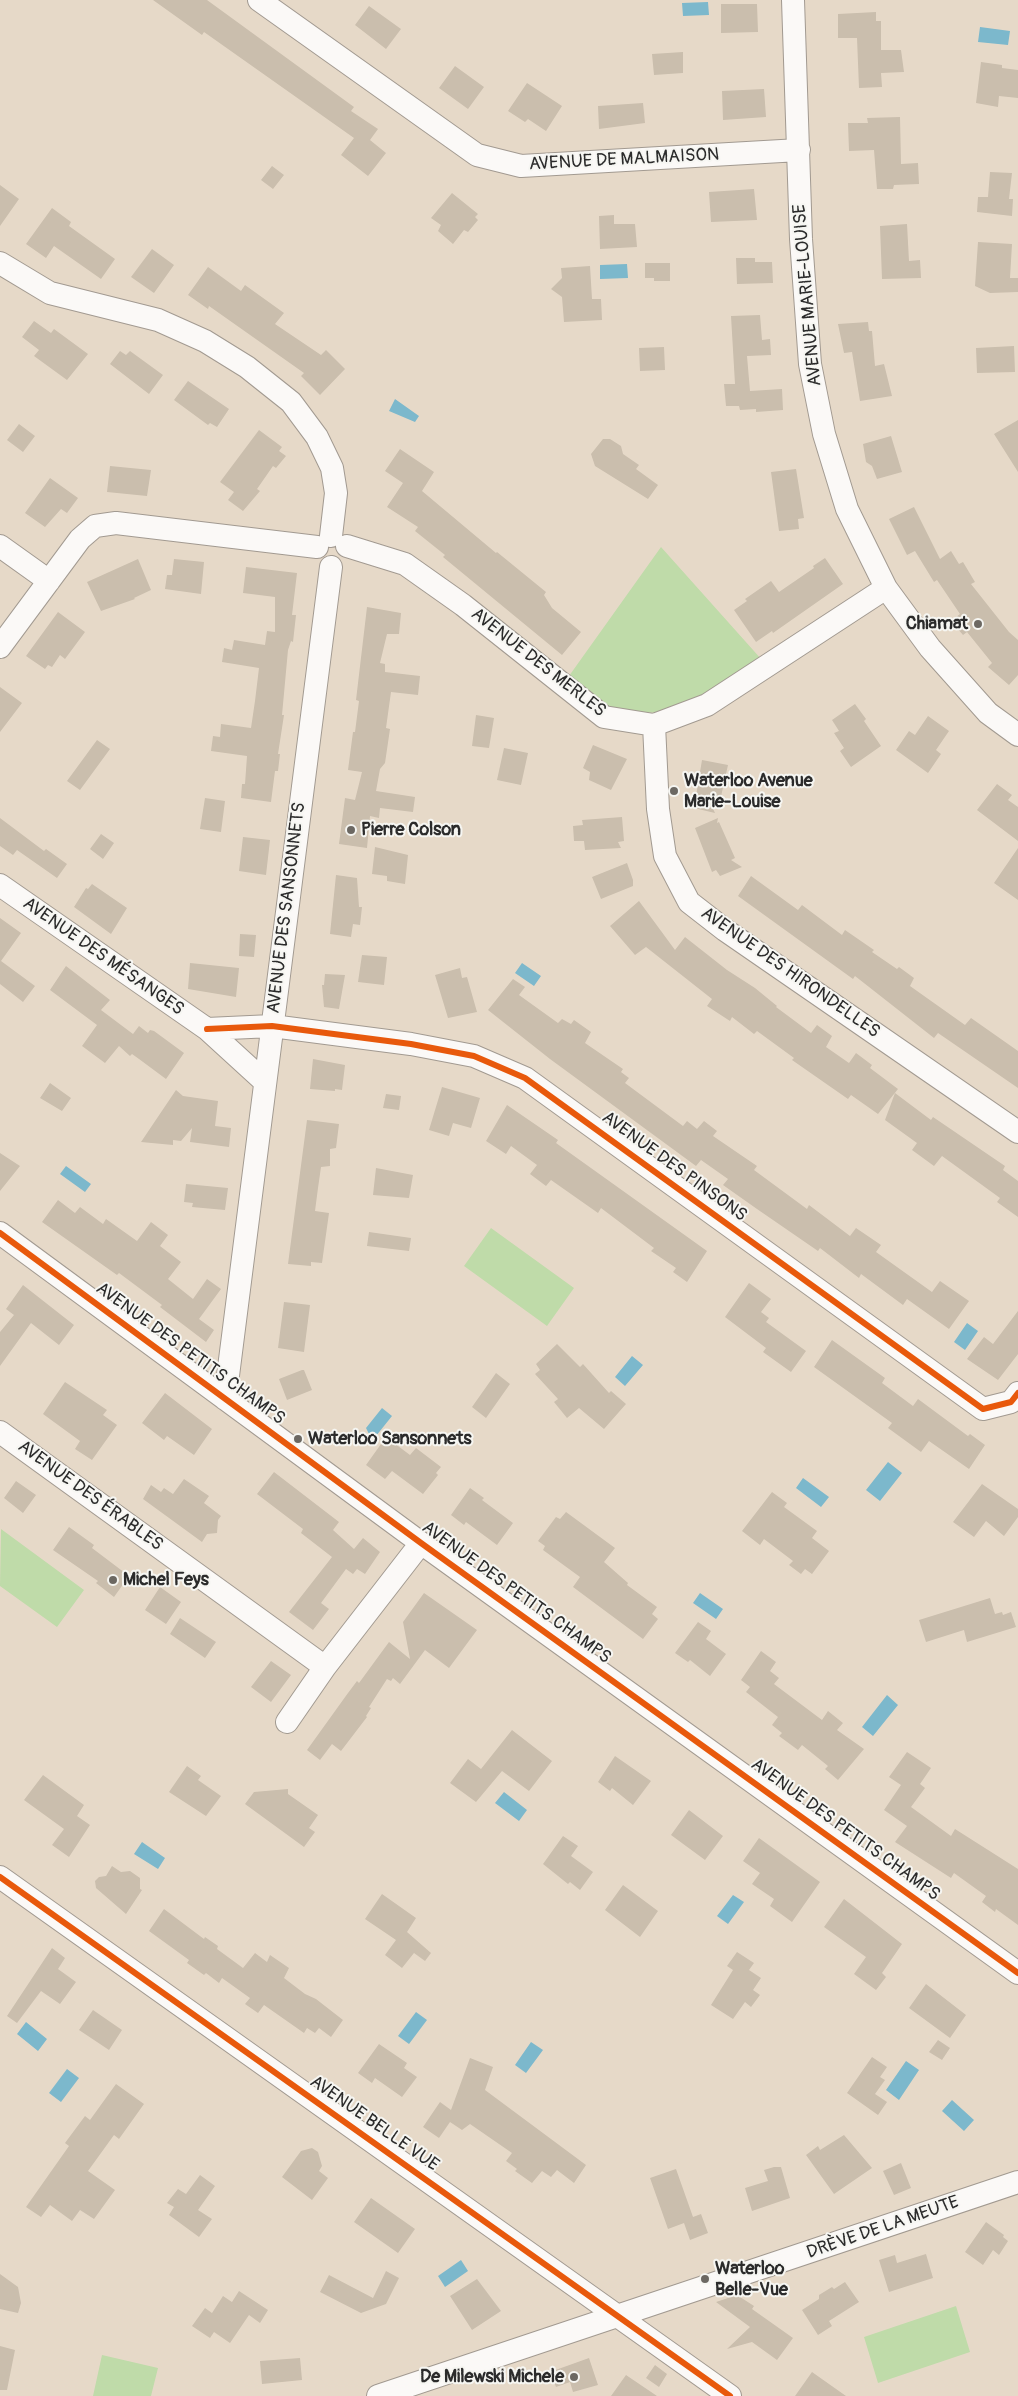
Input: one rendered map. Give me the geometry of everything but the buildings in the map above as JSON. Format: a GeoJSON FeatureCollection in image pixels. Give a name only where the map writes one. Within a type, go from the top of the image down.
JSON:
{"type":"FeatureCollection","features":[{"type":"Feature","properties":{"kind":"street","name":"AVENUE DE MALMAISON"},"geometry":{"type":"LineString","coordinates":[[259,0],[477,155],[521,166],[799,150]]}},
{"type":"Feature","properties":{"kind":"street","name":"AVENUE MARIE-LOUISE"},"geometry":{"type":"LineString","coordinates":[[793,0],[801,240],[810,364],[822,425],[847,509],[886,588],[930,648],[988,713],[1018,735]]}},
{"type":"Feature","properties":{"kind":"street"},"geometry":{"type":"LineString","coordinates":[[0,263],[50,293],[158,320],[205,341],[247,367],[291,402],[317,437],[332,468],[336,493],[332,543]]}},
{"type":"Feature","properties":{"kind":"street","name":"AVENUE DES MERLES"},"geometry":{"type":"LineString","coordinates":[[0,647],[80,539],[95,526],[116,523],[332,543],[405,564],[462,605],[604,717],[654,725]]}},
{"type":"Feature","properties":{"kind":"street","name":"AVENUE DES SANSONNETS"},"geometry":{"type":"LineString","coordinates":[[225,1399],[331,567],[318,558],[332,543]]}},
{"type":"Feature","properties":{"kind":"street"},"geometry":{"type":"LineString","coordinates":[[0,546],[49,581]]}},
{"type":"Feature","properties":{"kind":"street"},"geometry":{"type":"LineString","coordinates":[[654,725],[706,704],[886,588]]}},
{"type":"Feature","properties":{"kind":"street","name":"AVENUE DES HIRONDELLES"},"geometry":{"type":"LineString","coordinates":[[654,725],[658,809],[665,856],[689,902],[725,930],[1018,1132]]}},
{"type":"Feature","properties":{"kind":"street","name":"AVENUE DES MÉSANGES"},"geometry":{"type":"LineString","coordinates":[[0,885],[207,1029],[265,1082]]}},
{"type":"Feature","properties":{"kind":"street"},"geometry":{"type":"LineString","coordinates":[[207,1029],[272,1026]]}},
{"type":"Feature","properties":{"kind":"street","name":"AVENUE DES PINSONS"},"geometry":{"type":"LineString","coordinates":[[272,1026],[411,1044],[474,1056],[525,1078],[983,1409],[1011,1402],[1018,1393]]}},
{"type":"Feature","properties":{"kind":"street","name":"AVENUE DES PETITS CHAMPS"},"geometry":{"type":"LineString","coordinates":[[0,1234],[421,1543],[1018,1973]]}},
{"type":"Feature","properties":{"kind":"street","name":"AVENUE DES ÉRABLES"},"geometry":{"type":"LineString","coordinates":[[0,1432],[325,1667]]}},
{"type":"Feature","properties":{"kind":"street"},"geometry":{"type":"LineString","coordinates":[[287,1722],[325,1667],[421,1543]]}},
{"type":"Feature","properties":{"kind":"street","name":"AVENUE BELLE VUE"},"geometry":{"type":"LineString","coordinates":[[0,1877],[730,2396]]}},
{"type":"Feature","properties":{"kind":"street","name":"DRÈVE DE LA MEUTE"},"geometry":{"type":"LineString","coordinates":[[378,2396],[1018,2182]]}},
{"type":"Feature","properties":{"kind":"green space"},"geometry":{"type":"Polygon","coordinates":[[[661,547],[762,660],[701,700],[659,713],[626,711],[605,706],[569,676],[661,547]]]}},
{"type":"Feature","properties":{"kind":"green space"},"geometry":{"type":"Polygon","coordinates":[[[491,1228],[574,1288],[547,1326],[464,1266],[491,1228]]]}},
{"type":"Feature","properties":{"kind":"green space"},"geometry":{"type":"Polygon","coordinates":[[[1,1529],[84,1590],[57,1627],[0,1586],[1,1529]]]}},
{"type":"Feature","properties":{"kind":"green space"},"geometry":{"type":"Polygon","coordinates":[[[956,2306],[970,2352],[878,2383],[864,2337],[956,2306]]]}},
{"type":"Feature","properties":{"kind":"green space"},"geometry":{"type":"Polygon","coordinates":[[[102,2355],[158,2368],[151,2396],[93,2396],[102,2355]]]}},
{"type":"Feature","properties":{"kind":"water"},"geometry":{"type":"Polygon","coordinates":[[[708,2],[709,15],[683,16],[682,3],[708,2]]]}},
{"type":"Feature","properties":{"kind":"water"},"geometry":{"type":"Polygon","coordinates":[[[980,27],[1010,31],[1008,45],[978,42],[980,27]]]}},
{"type":"Feature","properties":{"kind":"water"},"geometry":{"type":"Polygon","coordinates":[[[627,264],[628,278],[600,279],[600,265],[627,264]]]}},
{"type":"Feature","properties":{"kind":"water"},"geometry":{"type":"Polygon","coordinates":[[[395,399],[419,416],[415,422],[389,411],[395,399]]]}},
{"type":"Feature","properties":{"kind":"water"},"geometry":{"type":"Polygon","coordinates":[[[522,963],[541,976],[534,986],[515,973],[522,963]]]}},
{"type":"Feature","properties":{"kind":"water"},"geometry":{"type":"Polygon","coordinates":[[[66,1166],[91,1184],[85,1192],[60,1174],[66,1166]]]}},
{"type":"Feature","properties":{"kind":"water"},"geometry":{"type":"Polygon","coordinates":[[[967,1323],[978,1331],[965,1350],[954,1342],[967,1323]]]}},
{"type":"Feature","properties":{"kind":"water"},"geometry":{"type":"Polygon","coordinates":[[[632,1356],[643,1365],[625,1386],[615,1377],[632,1356]]]}},
{"type":"Feature","properties":{"kind":"water"},"geometry":{"type":"Polygon","coordinates":[[[382,1408],[392,1416],[376,1436],[370,1436],[366,1428],[382,1408]]]}},
{"type":"Feature","properties":{"kind":"water"},"geometry":{"type":"Polygon","coordinates":[[[888,1462],[902,1473],[880,1501],[866,1490],[888,1462]]]}},
{"type":"Feature","properties":{"kind":"water"},"geometry":{"type":"Polygon","coordinates":[[[803,1478],[829,1497],[821,1507],[796,1488],[803,1478]]]}},
{"type":"Feature","properties":{"kind":"water"},"geometry":{"type":"Polygon","coordinates":[[[700,1593],[723,1609],[716,1619],[693,1603],[700,1593]]]}},
{"type":"Feature","properties":{"kind":"water"},"geometry":{"type":"Polygon","coordinates":[[[887,1695],[898,1705],[873,1736],[862,1727],[887,1695]]]}},
{"type":"Feature","properties":{"kind":"water"},"geometry":{"type":"Polygon","coordinates":[[[504,1792],[527,1810],[519,1821],[495,1803],[504,1792]]]}},
{"type":"Feature","properties":{"kind":"water"},"geometry":{"type":"Polygon","coordinates":[[[142,1842],[165,1858],[158,1869],[134,1854],[142,1842]]]}},
{"type":"Feature","properties":{"kind":"water"},"geometry":{"type":"Polygon","coordinates":[[[733,1895],[744,1902],[728,1924],[717,1916],[733,1895]]]}},
{"type":"Feature","properties":{"kind":"water"},"geometry":{"type":"Polygon","coordinates":[[[416,2012],[427,2020],[409,2044],[398,2036],[416,2012]]]}},
{"type":"Feature","properties":{"kind":"water"},"geometry":{"type":"Polygon","coordinates":[[[26,2022],[47,2039],[38,2051],[17,2034],[26,2022]]]}},
{"type":"Feature","properties":{"kind":"water"},"geometry":{"type":"Polygon","coordinates":[[[531,2042],[543,2050],[526,2073],[515,2065],[531,2042]]]}},
{"type":"Feature","properties":{"kind":"water"},"geometry":{"type":"Polygon","coordinates":[[[906,2061],[919,2070],[899,2100],[886,2090],[906,2061]]]}},
{"type":"Feature","properties":{"kind":"water"},"geometry":{"type":"Polygon","coordinates":[[[67,2069],[79,2078],[61,2102],[49,2093],[67,2069]]]}},
{"type":"Feature","properties":{"kind":"water"},"geometry":{"type":"Polygon","coordinates":[[[952,2100],[974,2120],[964,2131],[942,2111],[952,2100]]]}},
{"type":"Feature","properties":{"kind":"water"},"geometry":{"type":"Polygon","coordinates":[[[461,2260],[468,2271],[445,2287],[438,2276],[461,2260]]]}},
{"type":"Feature","properties":{"kind":"cycle path"},"geometry":{"type":"LineString","coordinates":[[207,1029],[272,1026],[411,1044],[474,1056],[525,1078],[983,1409],[1011,1402],[1018,1393]]}},
{"type":"Feature","properties":{"kind":"cycle path"},"geometry":{"type":"LineString","coordinates":[[0,1233],[421,1543],[1018,1973]]}},
{"type":"Feature","properties":{"kind":"cycle path"},"geometry":{"type":"LineString","coordinates":[[0,1877],[730,2396]]}},
{"type":"Feature","properties":{"kind":"place","name":"Chiamat"},"geometry":{"type":"Point","coordinates":[978,624]}},
{"type":"Feature","properties":{"kind":"place","name":"Waterloo Avenue Marie-Louise"},"geometry":{"type":"Point","coordinates":[674,791]}},
{"type":"Feature","properties":{"kind":"place","name":"Pierre Colson"},"geometry":{"type":"Point","coordinates":[351,830]}},
{"type":"Feature","properties":{"kind":"place","name":"Waterloo Sansonnets"},"geometry":{"type":"Point","coordinates":[298,1439]}},
{"type":"Feature","properties":{"kind":"place","name":"Michel Feys"},"geometry":{"type":"Point","coordinates":[113,1580]}},
{"type":"Feature","properties":{"kind":"place","name":"Waterloo Belle-Vue"},"geometry":{"type":"Point","coordinates":[705,2279]}},
{"type":"Feature","properties":{"kind":"place","name":"De Milewski Michele"},"geometry":{"type":"Point","coordinates":[574,2377]}}]}
